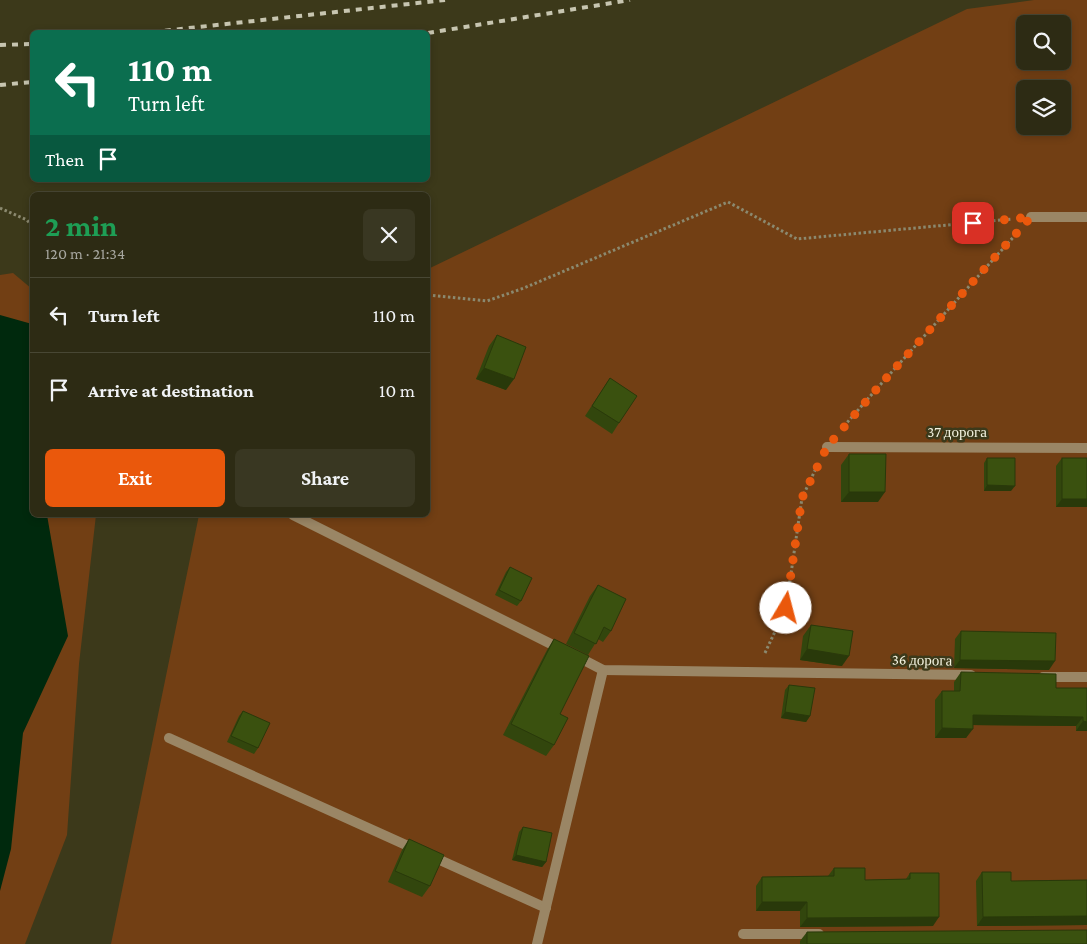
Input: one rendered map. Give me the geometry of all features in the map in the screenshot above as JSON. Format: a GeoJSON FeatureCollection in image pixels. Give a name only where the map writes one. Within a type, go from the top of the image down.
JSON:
{"type":"FeatureCollection","features":[{"type":"Feature","properties":{"kind":"lane"},"geometry":{"type":"LineString","coordinates":[[1031,217],[1087,217]]}},
{"type":"Feature","properties":{"kind":"lane","name":"37 дорога"},"geometry":{"type":"LineString","coordinates":[[827,447],[1087,448]]}},
{"type":"Feature","properties":{"kind":"lane"},"geometry":{"type":"LineString","coordinates":[[297,517],[603,670],[537,944]]}},
{"type":"Feature","properties":{"kind":"lane","name":"36 дорога"},"geometry":{"type":"LineString","coordinates":[[603,670],[980,676]]}},
{"type":"Feature","properties":{"kind":"lane"},"geometry":{"type":"LineString","coordinates":[[1029,676],[1087,677]]}},
{"type":"Feature","properties":{"kind":"lane"},"geometry":{"type":"LineString","coordinates":[[169,738],[546,908]]}},
{"type":"Feature","properties":{"kind":"lane"},"geometry":{"type":"LineString","coordinates":[[743,934],[831,934]]}},
{"type":"Feature","properties":{"kind":"path"},"geometry":{"type":"LineString","coordinates":[[430,295],[487,301],[524,288],[728,202],[797,239],[1031,217]]}},
{"type":"Feature","properties":{"kind":"path"},"geometry":{"type":"LineString","coordinates":[[0,208],[27,220],[30,224]]}},
{"type":"Feature","properties":{"kind":"path"},"geometry":{"type":"LineString","coordinates":[[757,672],[786,608],[802,498],[827,447],[1031,217]]}},
{"type":"Feature","properties":{"kind":"shaded area"},"geometry":{"type":"Polygon","coordinates":[[[1034,0],[1087,0],[1087,944],[111,944],[199,517],[430,517],[430,268],[967,9],[1034,0]]]}},
{"type":"Feature","properties":{"kind":"shaded area"},"geometry":{"type":"Polygon","coordinates":[[[13,273],[30,287],[30,517],[96,517],[79,664],[67,835],[25,944],[0,944],[0,275],[13,273]]]}},
{"type":"Feature","properties":{"kind":"shaded area"},"geometry":{"type":"Polygon","coordinates":[[[0,315],[30,323],[30,517],[47,517],[68,636],[23,733],[11,849],[0,891],[0,315]]]}},
{"type":"Feature","properties":{"kind":"building"},"geometry":{"type":"Polygon","coordinates":[[[497,335],[526,347],[514,379],[484,368],[497,335]]]}},
{"type":"Feature","properties":{"kind":"building"},"geometry":{"type":"Polygon","coordinates":[[[610,378],[637,396],[619,423],[592,406],[610,378]]]}},
{"type":"Feature","properties":{"kind":"building"},"geometry":{"type":"Polygon","coordinates":[[[849,454],[886,454],[885,492],[849,492],[849,454]]]}},
{"type":"Feature","properties":{"kind":"building"},"geometry":{"type":"Polygon","coordinates":[[[987,458],[1015,458],[1015,486],[987,485],[987,458]]]}},
{"type":"Feature","properties":{"kind":"building"},"geometry":{"type":"Polygon","coordinates":[[[1062,458],[1087,458],[1087,499],[1062,499],[1062,458]]]}},
{"type":"Feature","properties":{"kind":"building"},"geometry":{"type":"Polygon","coordinates":[[[510,567],[532,578],[521,601],[499,590],[510,567]]]}},
{"type":"Feature","properties":{"kind":"building"},"geometry":{"type":"Polygon","coordinates":[[[598,585],[626,599],[611,631],[604,627],[596,644],[574,633],[598,585]]]}},
{"type":"Feature","properties":{"kind":"building"},"geometry":{"type":"Polygon","coordinates":[[[811,625],[853,631],[849,656],[807,649],[811,625]]]}},
{"type":"Feature","properties":{"kind":"building"},"geometry":{"type":"Polygon","coordinates":[[[961,631],[1056,633],[1055,661],[960,660],[961,631]]]}},
{"type":"Feature","properties":{"kind":"building"},"geometry":{"type":"Polygon","coordinates":[[[554,639],[589,656],[560,714],[568,718],[554,745],[511,724],[554,639]]]}},
{"type":"Feature","properties":{"kind":"building"},"geometry":{"type":"Polygon","coordinates":[[[961,672],[1056,674],[1056,688],[1087,688],[1087,722],[1083,721],[1083,717],[973,715],[973,729],[942,728],[942,691],[960,691],[961,672]]]}},
{"type":"Feature","properties":{"kind":"building"},"geometry":{"type":"Polygon","coordinates":[[[789,685],[815,688],[810,716],[785,712],[789,685]]]}},
{"type":"Feature","properties":{"kind":"building"},"geometry":{"type":"Polygon","coordinates":[[[243,711],[270,723],[258,748],[231,736],[243,711]]]}},
{"type":"Feature","properties":{"kind":"building"},"geometry":{"type":"Polygon","coordinates":[[[523,827],[552,833],[546,862],[516,855],[523,827]]]}},
{"type":"Feature","properties":{"kind":"building"},"geometry":{"type":"Polygon","coordinates":[[[409,839],[444,855],[430,886],[395,871],[409,839]]]}},
{"type":"Feature","properties":{"kind":"building"},"geometry":{"type":"Polygon","coordinates":[[[834,868],[865,868],[865,880],[910,879],[910,873],[939,873],[939,917],[807,918],[807,902],[762,902],[762,877],[834,876],[834,868]]]}},
{"type":"Feature","properties":{"kind":"building"},"geometry":{"type":"Polygon","coordinates":[[[982,872],[1011,872],[1011,881],[1087,880],[1087,916],[983,917],[982,872]]]}},
{"type":"Feature","properties":{"kind":"building"},"geometry":{"type":"Polygon","coordinates":[[[1087,930],[1087,944],[807,944],[807,932],[1087,930]]]}},
{"type":"Feature","properties":{"kind":"railway"},"geometry":{"type":"LineString","coordinates":[[171,30],[445,0]]}},
{"type":"Feature","properties":{"kind":"railway"},"geometry":{"type":"LineString","coordinates":[[430,33],[630,0]]}},
{"type":"Feature","properties":{"kind":"railway"},"geometry":{"type":"LineString","coordinates":[[0,45],[30,44]]}},
{"type":"Feature","properties":{"kind":"railway"},"geometry":{"type":"LineString","coordinates":[[0,85],[30,82]]}},
{"type":"Feature","properties":{"kind":"route"},"geometry":{"type":"LineString","coordinates":[[786,608],[802,498],[827,447],[1031,217],[973,223]]}}]}
